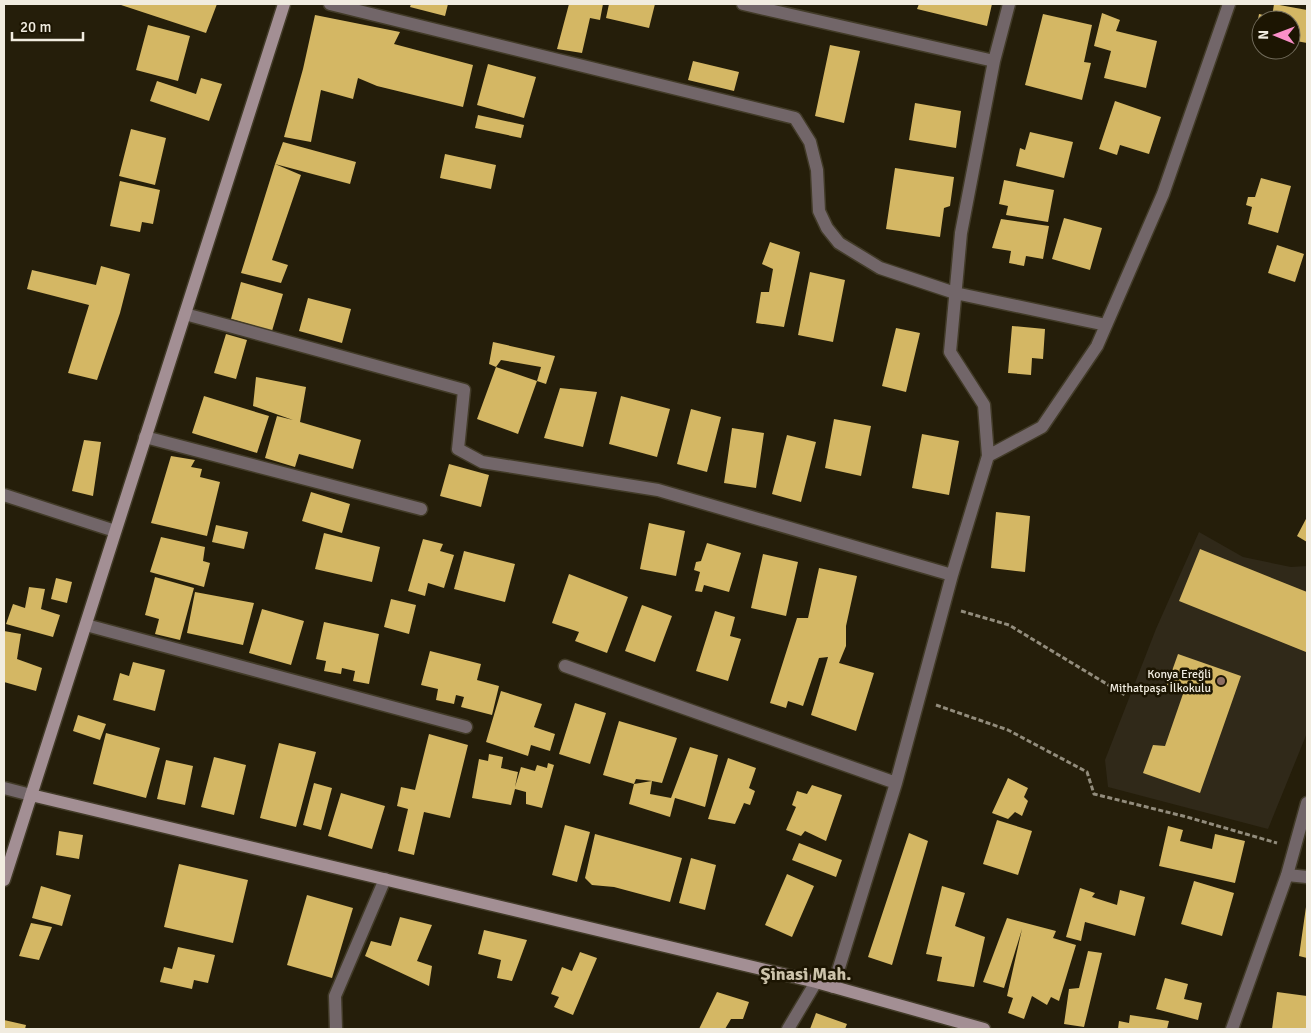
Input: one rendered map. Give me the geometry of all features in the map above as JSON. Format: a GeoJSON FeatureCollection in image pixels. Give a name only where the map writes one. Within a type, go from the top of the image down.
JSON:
{"type":"FeatureCollection","features":[{"type":"Feature","properties":{"kind":"main road"},"geometry":{"type":"LineString","coordinates":[[4,880],[284,4]]}},
{"type":"Feature","properties":{"kind":"main road"},"geometry":{"type":"LineString","coordinates":[[31,795],[816,982],[965,1027],[984,1029]]}},
{"type":"Feature","properties":{"kind":"street"},"geometry":{"type":"LineString","coordinates":[[330,4],[794,118],[810,142],[817,170],[819,211],[827,228],[839,243],[880,268],[956,292],[1106,325]]}},
{"type":"Feature","properties":{"kind":"street"},"geometry":{"type":"LineString","coordinates":[[743,4],[994,61]]}},
{"type":"Feature","properties":{"kind":"street"},"geometry":{"type":"LineString","coordinates":[[833,987],[896,783],[952,575],[988,456],[984,405],[950,352],[961,234],[994,61],[1008,4]]}},
{"type":"Feature","properties":{"kind":"street"},"geometry":{"type":"LineString","coordinates":[[988,456],[1042,427],[1097,346],[1163,194],[1229,4]]}},
{"type":"Feature","properties":{"kind":"street"},"geometry":{"type":"LineString","coordinates":[[185,314],[464,390],[458,449],[482,462],[658,490],[952,575]]}},
{"type":"Feature","properties":{"kind":"street"},"geometry":{"type":"LineString","coordinates":[[145,437],[421,509]]}},
{"type":"Feature","properties":{"kind":"street"},"geometry":{"type":"LineString","coordinates":[[4,495],[115,531]]}},
{"type":"Feature","properties":{"kind":"street"},"geometry":{"type":"LineString","coordinates":[[86,625],[466,727]]}},
{"type":"Feature","properties":{"kind":"street"},"geometry":{"type":"LineString","coordinates":[[565,666],[896,783]]}},
{"type":"Feature","properties":{"kind":"street"},"geometry":{"type":"LineString","coordinates":[[4,788],[31,795]]}},
{"type":"Feature","properties":{"kind":"street"},"geometry":{"type":"LineString","coordinates":[[1232,1029],[1287,875],[1307,803]]}},
{"type":"Feature","properties":{"kind":"street"},"geometry":{"type":"LineString","coordinates":[[1287,875],[1307,877]]}},
{"type":"Feature","properties":{"kind":"street"},"geometry":{"type":"LineString","coordinates":[[336,1029],[335,996],[385,879]]}},
{"type":"Feature","properties":{"kind":"street"},"geometry":{"type":"LineString","coordinates":[[788,1029],[816,982]]}},
{"type":"Feature","properties":{"kind":"path"},"geometry":{"type":"LineString","coordinates":[[944,606],[1009,625],[1125,695]]}},
{"type":"Feature","properties":{"kind":"path"},"geometry":{"type":"LineString","coordinates":[[919,699],[1008,730],[1087,772],[1094,794],[1187,817],[1295,848]]}},
{"type":"Feature","properties":{"kind":"shaded area","name":"Konya Ereğli Mithatpaşa İlkokulu"},"geometry":{"type":"Polygon","coordinates":[[[1199,532],[1243,557],[1291,567],[1307,566],[1307,733],[1268,829],[1108,787],[1105,760],[1156,629],[1199,532]]]}},
{"type":"Feature","properties":{"kind":"building"},"geometry":{"type":"Polygon","coordinates":[[[118,4],[217,4],[206,33],[118,4]]]}},
{"type":"Feature","properties":{"kind":"building"},"geometry":{"type":"Polygon","coordinates":[[[411,4],[448,4],[445,16],[410,7],[411,4]]]}},
{"type":"Feature","properties":{"kind":"building"},"geometry":{"type":"Polygon","coordinates":[[[569,4],[603,4],[600,20],[590,18],[582,53],[557,49],[569,4]]]}},
{"type":"Feature","properties":{"kind":"building"},"geometry":{"type":"Polygon","coordinates":[[[609,4],[655,4],[649,28],[606,18],[609,4]]]}},
{"type":"Feature","properties":{"kind":"building"},"geometry":{"type":"Polygon","coordinates":[[[919,4],[992,4],[987,26],[917,9],[919,4]]]}},
{"type":"Feature","properties":{"kind":"building"},"geometry":{"type":"Polygon","coordinates":[[[1274,4],[1307,10],[1307,43],[1301,42],[1301,10],[1273,10],[1274,4]]]}},
{"type":"Feature","properties":{"kind":"building"},"geometry":{"type":"Polygon","coordinates":[[[1102,13],[1120,20],[1116,31],[1157,41],[1146,88],[1104,78],[1111,51],[1094,46],[1102,13]]]}},
{"type":"Feature","properties":{"kind":"building"},"geometry":{"type":"Polygon","coordinates":[[[1043,14],[1092,25],[1084,62],[1091,63],[1082,100],[1025,85],[1043,14]]]}},
{"type":"Feature","properties":{"kind":"building"},"geometry":{"type":"Polygon","coordinates":[[[315,15],[400,32],[394,44],[473,65],[463,107],[377,86],[358,78],[353,99],[321,90],[311,142],[284,137],[303,69],[315,15]]]}},
{"type":"Feature","properties":{"kind":"building"},"geometry":{"type":"Polygon","coordinates":[[[148,25],[190,36],[178,81],[136,70],[148,25]]]}},
{"type":"Feature","properties":{"kind":"building"},"geometry":{"type":"Polygon","coordinates":[[[830,45],[860,51],[844,123],[815,116],[830,45]]]}},
{"type":"Feature","properties":{"kind":"building"},"geometry":{"type":"Polygon","coordinates":[[[693,61],[739,72],[734,91],[688,80],[693,61]]]}},
{"type":"Feature","properties":{"kind":"building"},"geometry":{"type":"Polygon","coordinates":[[[488,64],[536,77],[524,118],[477,105],[488,64]]]}},
{"type":"Feature","properties":{"kind":"building"},"geometry":{"type":"Polygon","coordinates":[[[201,78],[222,84],[209,121],[150,101],[157,81],[196,94],[201,78]]]}},
{"type":"Feature","properties":{"kind":"building"},"geometry":{"type":"Polygon","coordinates":[[[1115,101],[1161,117],[1149,154],[1120,145],[1117,155],[1099,149],[1115,101]]]}},
{"type":"Feature","properties":{"kind":"building"},"geometry":{"type":"Polygon","coordinates":[[[915,103],[961,111],[956,148],[909,140],[915,103]]]}},
{"type":"Feature","properties":{"kind":"building"},"geometry":{"type":"Polygon","coordinates":[[[478,115],[524,125],[521,138],[475,128],[478,115]]]}},
{"type":"Feature","properties":{"kind":"building"},"geometry":{"type":"Polygon","coordinates":[[[131,129],[166,138],[155,185],[119,176],[131,129]]]}},
{"type":"Feature","properties":{"kind":"building"},"geometry":{"type":"Polygon","coordinates":[[[1030,132],[1073,142],[1064,178],[1016,166],[1020,148],[1025,150],[1030,132]]]}},
{"type":"Feature","properties":{"kind":"building"},"geometry":{"type":"Polygon","coordinates":[[[283,142],[356,162],[350,184],[275,164],[283,142]]]}},
{"type":"Feature","properties":{"kind":"building"},"geometry":{"type":"Polygon","coordinates":[[[445,154],[496,165],[491,189],[440,178],[445,154]]]}},
{"type":"Feature","properties":{"kind":"building"},"geometry":{"type":"Polygon","coordinates":[[[275,164],[301,175],[272,260],[288,265],[281,283],[241,273],[275,164]]]}},
{"type":"Feature","properties":{"kind":"building"},"geometry":{"type":"Polygon","coordinates":[[[895,168],[954,177],[950,206],[944,208],[940,237],[886,229],[895,168]]]}},
{"type":"Feature","properties":{"kind":"building"},"geometry":{"type":"Polygon","coordinates":[[[1261,178],[1291,186],[1278,233],[1248,224],[1252,207],[1246,205],[1248,197],[1255,197],[1261,178]]]}},
{"type":"Feature","properties":{"kind":"building"},"geometry":{"type":"Polygon","coordinates":[[[1004,180],[1054,190],[1048,222],[1006,215],[1008,206],[999,204],[1004,180]]]}},
{"type":"Feature","properties":{"kind":"building"},"geometry":{"type":"Polygon","coordinates":[[[120,181],[160,190],[153,224],[142,222],[140,232],[110,226],[120,181]]]}},
{"type":"Feature","properties":{"kind":"building"},"geometry":{"type":"Polygon","coordinates":[[[1064,218],[1102,228],[1090,270],[1052,259],[1064,218]]]}},
{"type":"Feature","properties":{"kind":"building"},"geometry":{"type":"Polygon","coordinates":[[[1001,219],[1049,226],[1043,259],[1026,256],[1024,266],[1009,263],[1011,251],[992,248],[1001,219]]]}},
{"type":"Feature","properties":{"kind":"building"},"geometry":{"type":"Polygon","coordinates":[[[770,242],[800,252],[784,327],[756,323],[761,292],[769,292],[773,269],[762,264],[770,242]]]}},
{"type":"Feature","properties":{"kind":"building"},"geometry":{"type":"Polygon","coordinates":[[[1277,245],[1304,254],[1295,282],[1268,273],[1277,245]]]}},
{"type":"Feature","properties":{"kind":"building"},"geometry":{"type":"Polygon","coordinates":[[[101,266],[130,274],[120,313],[97,380],[68,373],[89,305],[27,289],[32,270],[96,285],[101,266]]]}},
{"type":"Feature","properties":{"kind":"building"},"geometry":{"type":"Polygon","coordinates":[[[810,272],[845,280],[833,342],[798,335],[810,272]]]}},
{"type":"Feature","properties":{"kind":"building"},"geometry":{"type":"Polygon","coordinates":[[[241,282],[283,294],[272,331],[231,319],[241,282]]]}},
{"type":"Feature","properties":{"kind":"building"},"geometry":{"type":"Polygon","coordinates":[[[308,298],[351,309],[342,343],[299,331],[308,298]]]}},
{"type":"Feature","properties":{"kind":"building"},"geometry":{"type":"Polygon","coordinates":[[[1012,326],[1045,329],[1043,359],[1032,358],[1031,375],[1008,373],[1012,326]]]}},
{"type":"Feature","properties":{"kind":"building"},"geometry":{"type":"Polygon","coordinates":[[[896,328],[920,333],[906,392],[882,386],[896,328]]]}},
{"type":"Feature","properties":{"kind":"building"},"geometry":{"type":"Polygon","coordinates":[[[226,334],[247,340],[236,379],[214,373],[226,334]]]}},
{"type":"Feature","properties":{"kind":"building"},"geometry":{"type":"Polygon","coordinates":[[[493,342],[555,356],[546,384],[537,381],[541,367],[501,360],[496,367],[489,364],[493,342]]]}},
{"type":"Feature","properties":{"kind":"building"},"geometry":{"type":"Polygon","coordinates":[[[496,367],[537,381],[518,434],[477,419],[496,367]]]}},
{"type":"Feature","properties":{"kind":"building"},"geometry":{"type":"Polygon","coordinates":[[[256,377],[306,387],[300,422],[361,440],[353,469],[299,454],[295,467],[265,458],[277,416],[293,420],[253,406],[256,377]]]}},
{"type":"Feature","properties":{"kind":"building"},"geometry":{"type":"Polygon","coordinates":[[[560,388],[597,392],[583,447],[544,438],[560,388]]]}},
{"type":"Feature","properties":{"kind":"building"},"geometry":{"type":"Polygon","coordinates":[[[204,396],[269,416],[257,453],[192,433],[204,396]]]}},
{"type":"Feature","properties":{"kind":"building"},"geometry":{"type":"Polygon","coordinates":[[[621,396],[670,409],[657,457],[609,444],[621,396]]]}},
{"type":"Feature","properties":{"kind":"building"},"geometry":{"type":"Polygon","coordinates":[[[691,409],[721,417],[707,472],[677,464],[691,409]]]}},
{"type":"Feature","properties":{"kind":"building"},"geometry":{"type":"Polygon","coordinates":[[[834,419],[871,426],[861,476],[825,468],[834,419]]]}},
{"type":"Feature","properties":{"kind":"building"},"geometry":{"type":"Polygon","coordinates":[[[732,428],[764,433],[756,488],[724,483],[732,428]]]}},
{"type":"Feature","properties":{"kind":"building"},"geometry":{"type":"Polygon","coordinates":[[[922,434],[959,441],[949,495],[912,488],[922,434]]]}},
{"type":"Feature","properties":{"kind":"building"},"geometry":{"type":"Polygon","coordinates":[[[787,435],[816,442],[801,502],[772,494],[787,435]]]}},
{"type":"Feature","properties":{"kind":"building"},"geometry":{"type":"Polygon","coordinates":[[[84,440],[101,442],[93,496],[72,491],[84,440]]]}},
{"type":"Feature","properties":{"kind":"building"},"geometry":{"type":"Polygon","coordinates":[[[171,456],[195,460],[191,467],[202,469],[200,477],[220,482],[207,536],[151,523],[171,456]]]}},
{"type":"Feature","properties":{"kind":"building"},"geometry":{"type":"Polygon","coordinates":[[[449,464],[489,475],[481,507],[440,496],[449,464]]]}},
{"type":"Feature","properties":{"kind":"building"},"geometry":{"type":"Polygon","coordinates":[[[311,492],[350,504],[342,533],[302,521],[311,492]]]}},
{"type":"Feature","properties":{"kind":"building"},"geometry":{"type":"Polygon","coordinates":[[[996,512],[1030,516],[1025,572],[991,568],[996,512]]]}},
{"type":"Feature","properties":{"kind":"building"},"geometry":{"type":"Polygon","coordinates":[[[1307,517],[1307,542],[1297,536],[1307,517]]]}},
{"type":"Feature","properties":{"kind":"building"},"geometry":{"type":"Polygon","coordinates":[[[649,523],[685,531],[676,576],[640,569],[649,523]]]}},
{"type":"Feature","properties":{"kind":"building"},"geometry":{"type":"Polygon","coordinates":[[[216,525],[248,532],[244,549],[212,542],[216,525]]]}},
{"type":"Feature","properties":{"kind":"building"},"geometry":{"type":"Polygon","coordinates":[[[324,533],[380,547],[372,582],[315,569],[324,533]]]}},
{"type":"Feature","properties":{"kind":"building"},"geometry":{"type":"Polygon","coordinates":[[[161,537],[205,547],[203,561],[210,563],[204,587],[150,572],[161,537]]]}},
{"type":"Feature","properties":{"kind":"building"},"geometry":{"type":"Polygon","coordinates":[[[423,539],[443,544],[440,551],[454,555],[444,588],[428,583],[425,596],[408,591],[423,539]]]}},
{"type":"Feature","properties":{"kind":"building"},"geometry":{"type":"Polygon","coordinates":[[[707,543],[741,553],[729,592],[704,585],[702,592],[695,591],[700,572],[694,570],[696,562],[701,561],[707,543]]]}},
{"type":"Feature","properties":{"kind":"building"},"geometry":{"type":"Polygon","coordinates":[[[1200,549],[1307,592],[1306,652],[1179,601],[1200,549]]]}},
{"type":"Feature","properties":{"kind":"building"},"geometry":{"type":"Polygon","coordinates":[[[464,551],[515,564],[505,602],[454,589],[464,551]]]}},
{"type":"Feature","properties":{"kind":"building"},"geometry":{"type":"Polygon","coordinates":[[[763,554],[798,562],[786,616],[751,608],[763,554]]]}},
{"type":"Feature","properties":{"kind":"building"},"geometry":{"type":"Polygon","coordinates":[[[819,568],[857,576],[846,626],[846,646],[839,663],[874,673],[856,731],[811,715],[828,657],[819,658],[803,706],[788,701],[786,708],[770,703],[797,618],[808,618],[819,568]]]}},
{"type":"Feature","properties":{"kind":"building"},"geometry":{"type":"Polygon","coordinates":[[[569,574],[628,597],[607,653],[575,641],[579,632],[552,623],[569,574]]]}},
{"type":"Feature","properties":{"kind":"building"},"geometry":{"type":"Polygon","coordinates":[[[155,577],[194,588],[180,640],[155,634],[159,619],[145,615],[155,577]]]}},
{"type":"Feature","properties":{"kind":"building"},"geometry":{"type":"Polygon","coordinates":[[[56,578],[72,582],[67,603],[51,599],[56,578]]]}},
{"type":"Feature","properties":{"kind":"building"},"geometry":{"type":"Polygon","coordinates":[[[29,587],[45,589],[41,609],[60,615],[53,637],[6,624],[13,604],[25,608],[29,587]]]}},
{"type":"Feature","properties":{"kind":"building"},"geometry":{"type":"Polygon","coordinates":[[[195,592],[254,603],[243,645],[187,633],[195,592]]]}},
{"type":"Feature","properties":{"kind":"building"},"geometry":{"type":"Polygon","coordinates":[[[391,599],[416,605],[409,634],[384,627],[391,599]]]}},
{"type":"Feature","properties":{"kind":"building"},"geometry":{"type":"Polygon","coordinates":[[[642,605],[672,616],[655,662],[625,651],[642,605]]]}},
{"type":"Feature","properties":{"kind":"building"},"geometry":{"type":"Polygon","coordinates":[[[262,609],[304,621],[291,665],[249,653],[262,609]]]}},
{"type":"Feature","properties":{"kind":"building"},"geometry":{"type":"Polygon","coordinates":[[[715,611],[735,617],[730,636],[741,639],[728,681],[696,671],[715,611]]]}},
{"type":"Feature","properties":{"kind":"building"},"geometry":{"type":"Polygon","coordinates":[[[324,622],[379,634],[369,684],[353,681],[355,671],[342,668],[341,674],[324,671],[326,661],[316,659],[324,622]]]}},
{"type":"Feature","properties":{"kind":"building"},"geometry":{"type":"Polygon","coordinates":[[[4,631],[21,634],[17,659],[42,668],[36,691],[4,682],[4,631]]]}},
{"type":"Feature","properties":{"kind":"building"},"geometry":{"type":"Polygon","coordinates":[[[430,651],[481,664],[477,680],[499,686],[492,715],[461,707],[464,697],[456,695],[454,704],[436,700],[438,689],[421,685],[430,651]]]}},
{"type":"Feature","properties":{"kind":"building"},"geometry":{"type":"Polygon","coordinates":[[[1178,654],[1241,676],[1200,793],[1143,773],[1153,745],[1165,746],[1184,691],[1167,685],[1178,654]]]}},
{"type":"Feature","properties":{"kind":"building"},"geometry":{"type":"Polygon","coordinates":[[[133,662],[165,670],[155,711],[113,700],[120,673],[129,676],[133,662]]]}},
{"type":"Feature","properties":{"kind":"building"},"geometry":{"type":"Polygon","coordinates":[[[501,691],[542,704],[534,727],[555,734],[550,751],[531,745],[528,756],[486,742],[501,691]]]}},
{"type":"Feature","properties":{"kind":"building"},"geometry":{"type":"Polygon","coordinates":[[[575,703],[606,713],[590,764],[559,754],[575,703]]]}},
{"type":"Feature","properties":{"kind":"building"},"geometry":{"type":"Polygon","coordinates":[[[78,715],[106,724],[100,740],[73,731],[78,715]]]}},
{"type":"Feature","properties":{"kind":"building"},"geometry":{"type":"Polygon","coordinates":[[[619,721],[677,738],[662,783],[636,779],[634,784],[603,775],[619,721]]]}},
{"type":"Feature","properties":{"kind":"building"},"geometry":{"type":"Polygon","coordinates":[[[106,733],[160,748],[146,798],[93,784],[106,733]]]}},
{"type":"Feature","properties":{"kind":"building"},"geometry":{"type":"Polygon","coordinates":[[[429,734],[468,745],[450,818],[424,812],[414,855],[398,851],[408,809],[397,806],[401,787],[415,790],[429,734]]]}},
{"type":"Feature","properties":{"kind":"building"},"geometry":{"type":"Polygon","coordinates":[[[279,743],[316,752],[296,827],[260,818],[279,743]]]}},
{"type":"Feature","properties":{"kind":"building"},"geometry":{"type":"Polygon","coordinates":[[[690,747],[718,755],[705,807],[675,798],[670,817],[629,804],[634,784],[652,781],[650,794],[671,798],[690,747]]]}},
{"type":"Feature","properties":{"kind":"building"},"geometry":{"type":"Polygon","coordinates":[[[489,754],[503,757],[501,768],[518,772],[515,787],[521,767],[535,771],[537,765],[547,768],[548,763],[554,765],[542,808],[526,804],[526,792],[515,789],[511,805],[472,798],[479,759],[488,761],[489,754]]]}},
{"type":"Feature","properties":{"kind":"building"},"geometry":{"type":"Polygon","coordinates":[[[214,757],[246,765],[234,815],[201,807],[214,757]]]}},
{"type":"Feature","properties":{"kind":"building"},"geometry":{"type":"Polygon","coordinates":[[[728,758],[756,768],[749,788],[755,791],[750,805],[744,803],[735,824],[708,819],[728,758]]]}},
{"type":"Feature","properties":{"kind":"building"},"geometry":{"type":"Polygon","coordinates":[[[166,760],[193,766],[185,805],[157,799],[166,760]]]}},
{"type":"Feature","properties":{"kind":"building"},"geometry":{"type":"Polygon","coordinates":[[[1008,778],[1028,788],[1024,797],[1028,801],[1022,816],[1015,812],[1008,819],[992,813],[1008,778]]]}},
{"type":"Feature","properties":{"kind":"building"},"geometry":{"type":"Polygon","coordinates":[[[314,783],[332,788],[321,830],[303,825],[314,783]]]}},
{"type":"Feature","properties":{"kind":"building"},"geometry":{"type":"Polygon","coordinates":[[[812,785],[842,795],[826,841],[805,831],[801,836],[786,830],[796,807],[792,805],[797,791],[807,794],[812,785]]]}},
{"type":"Feature","properties":{"kind":"building"},"geometry":{"type":"Polygon","coordinates":[[[341,793],[385,806],[372,849],[328,836],[341,793]]]}},
{"type":"Feature","properties":{"kind":"building"},"geometry":{"type":"Polygon","coordinates":[[[997,820],[1032,831],[1018,875],[983,864],[997,820]]]}},
{"type":"Feature","properties":{"kind":"building"},"geometry":{"type":"Polygon","coordinates":[[[565,825],[590,832],[577,882],[552,875],[565,825]]]}},
{"type":"Feature","properties":{"kind":"building"},"geometry":{"type":"Polygon","coordinates":[[[1168,826],[1183,830],[1180,841],[1212,849],[1215,834],[1245,841],[1235,883],[1159,866],[1168,826]]]}},
{"type":"Feature","properties":{"kind":"building"},"geometry":{"type":"Polygon","coordinates":[[[59,831],[83,835],[79,859],[56,855],[59,831]]]}},
{"type":"Feature","properties":{"kind":"building"},"geometry":{"type":"Polygon","coordinates":[[[909,833],[928,841],[892,965],[868,957],[909,833]]]}},
{"type":"Feature","properties":{"kind":"building"},"geometry":{"type":"Polygon","coordinates":[[[595,834],[682,858],[670,902],[614,887],[592,885],[585,878],[595,834]]]}},
{"type":"Feature","properties":{"kind":"building"},"geometry":{"type":"Polygon","coordinates":[[[799,843],[842,860],[836,877],[792,860],[799,843]]]}},
{"type":"Feature","properties":{"kind":"building"},"geometry":{"type":"Polygon","coordinates":[[[691,858],[716,865],[705,910],[679,903],[691,858]]]}},
{"type":"Feature","properties":{"kind":"building"},"geometry":{"type":"Polygon","coordinates":[[[179,864],[248,880],[233,943],[164,927],[179,864]]]}},
{"type":"Feature","properties":{"kind":"building"},"geometry":{"type":"Polygon","coordinates":[[[787,874],[814,886],[792,937],[765,925],[787,874]]]}},
{"type":"Feature","properties":{"kind":"building"},"geometry":{"type":"Polygon","coordinates":[[[1194,881],[1234,893],[1222,936],[1181,924],[1194,881]]]}},
{"type":"Feature","properties":{"kind":"building"},"geometry":{"type":"Polygon","coordinates":[[[41,886],[71,895],[62,926],[32,918],[41,886]]]}},
{"type":"Feature","properties":{"kind":"building"},"geometry":{"type":"Polygon","coordinates":[[[942,886],[965,893],[955,926],[985,937],[974,987],[937,981],[942,957],[926,954],[942,886]]]}},
{"type":"Feature","properties":{"kind":"building"},"geometry":{"type":"Polygon","coordinates":[[[1080,888],[1095,893],[1092,897],[1117,905],[1120,890],[1145,897],[1135,936],[1085,922],[1081,941],[1066,937],[1080,888]]]}},
{"type":"Feature","properties":{"kind":"building"},"geometry":{"type":"Polygon","coordinates":[[[307,895],[353,908],[332,978],[287,965],[307,895]]]}},
{"type":"Feature","properties":{"kind":"building"},"geometry":{"type":"Polygon","coordinates":[[[1307,908],[1307,958],[1299,956],[1307,908]]]}},
{"type":"Feature","properties":{"kind":"building"},"geometry":{"type":"Polygon","coordinates":[[[400,917],[432,925],[417,961],[432,966],[429,986],[365,956],[371,941],[391,946],[400,917]]]}},
{"type":"Feature","properties":{"kind":"building"},"geometry":{"type":"Polygon","coordinates":[[[1007,918],[1056,931],[1053,938],[1076,945],[1059,1001],[1051,997],[1047,1005],[1032,996],[1024,1019],[1008,1013],[1013,998],[1007,996],[1022,929],[1004,988],[983,982],[1007,918]]]}},
{"type":"Feature","properties":{"kind":"building"},"geometry":{"type":"Polygon","coordinates":[[[31,923],[52,927],[39,960],[19,956],[31,923]]]}},
{"type":"Feature","properties":{"kind":"building"},"geometry":{"type":"Polygon","coordinates":[[[484,930],[527,940],[512,981],[497,978],[501,960],[478,954],[484,930]]]}},
{"type":"Feature","properties":{"kind":"building"},"geometry":{"type":"Polygon","coordinates":[[[178,947],[215,955],[208,983],[194,980],[192,989],[160,982],[164,967],[172,969],[178,947]]]}},
{"type":"Feature","properties":{"kind":"building"},"geometry":{"type":"Polygon","coordinates":[[[1088,951],[1102,953],[1084,1027],[1064,1024],[1069,989],[1079,988],[1088,951]]]}},
{"type":"Feature","properties":{"kind":"building"},"geometry":{"type":"Polygon","coordinates":[[[580,952],[597,958],[573,1015],[554,1007],[559,997],[551,994],[562,967],[572,971],[580,952]]]}},
{"type":"Feature","properties":{"kind":"building"},"geometry":{"type":"Polygon","coordinates":[[[1165,978],[1188,984],[1184,999],[1202,1003],[1198,1020],[1156,1009],[1165,978]]]}},
{"type":"Feature","properties":{"kind":"building"},"geometry":{"type":"Polygon","coordinates":[[[717,992],[749,1002],[743,1019],[731,1019],[725,1029],[699,1029],[717,992]]]}},
{"type":"Feature","properties":{"kind":"building"},"geometry":{"type":"Polygon","coordinates":[[[1277,992],[1307,996],[1307,1029],[1272,1029],[1277,992]]]}},
{"type":"Feature","properties":{"kind":"building"},"geometry":{"type":"Polygon","coordinates":[[[816,1013],[847,1024],[845,1029],[810,1029],[816,1013]]]}},
{"type":"Feature","properties":{"kind":"building"},"geometry":{"type":"Polygon","coordinates":[[[1130,1015],[1169,1021],[1167,1029],[1118,1029],[1119,1021],[1129,1023],[1130,1015]]]}},
{"type":"Feature","properties":{"kind":"building"},"geometry":{"type":"Polygon","coordinates":[[[4,1020],[26,1025],[25,1029],[4,1029],[4,1020]]]}},
{"type":"Feature","properties":{"kind":"place","name":"Konya Ereğli Mithatpaşa İlkokulu"},"geometry":{"type":"Point","coordinates":[1221,681]}},
{"type":"Feature","properties":{"kind":"district","name":"Şinasi Mah."},"geometry":{"type":"Point","coordinates":[806,974]}}]}
